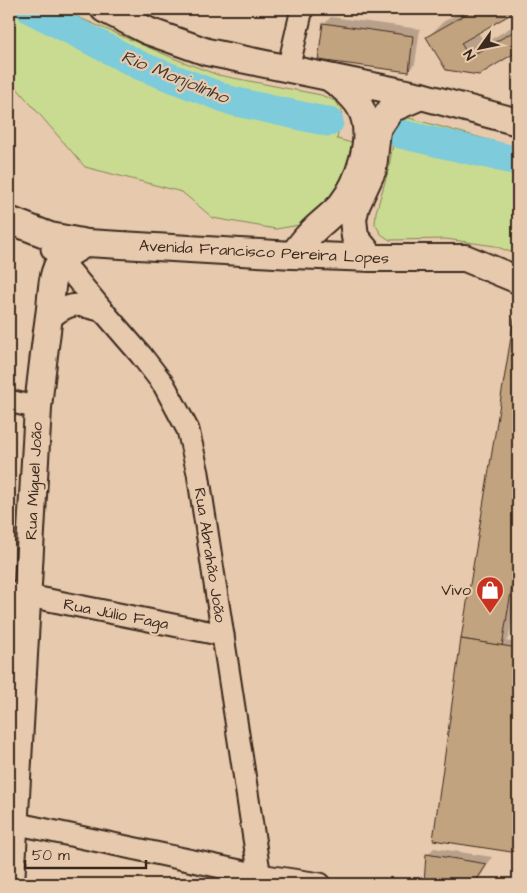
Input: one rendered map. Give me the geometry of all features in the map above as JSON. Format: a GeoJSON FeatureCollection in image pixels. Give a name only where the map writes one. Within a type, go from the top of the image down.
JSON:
{"type":"FeatureCollection","features":[{"type":"Feature","properties":{"kind":"main road"},"geometry":{"type":"LineString","coordinates":[[104,9],[148,31],[207,52],[421,96],[518,122]]}},
{"type":"Feature","properties":{"kind":"main road"},"geometry":{"type":"LineString","coordinates":[[293,255],[310,233],[341,204],[357,178],[362,163],[365,130],[362,111],[343,87],[330,78]]}},
{"type":"Feature","properties":{"kind":"main road"},"geometry":{"type":"LineString","coordinates":[[372,258],[355,237],[353,219],[356,206],[373,169],[377,130],[391,109],[421,96]]}},
{"type":"Feature","properties":{"kind":"main road","name":"Avenida Francisco Pereira Lopes"},"geometry":{"type":"LineString","coordinates":[[9,220],[37,232],[87,243],[293,255],[372,258],[465,258],[518,280]]}},
{"type":"Feature","properties":{"kind":"main road"},"geometry":{"type":"LineString","coordinates":[[61,260],[73,250],[87,243]]}},
{"type":"Feature","properties":{"kind":"main road","name":"Rua Miguel João"},"geometry":{"type":"LineString","coordinates":[[12,884],[18,594],[46,334],[54,277],[61,260]]}},
{"type":"Feature","properties":{"kind":"street"},"geometry":{"type":"LineString","coordinates":[[288,69],[302,9]]}},
{"type":"Feature","properties":{"kind":"street","name":"Rua Abrahão João"},"geometry":{"type":"LineString","coordinates":[[37,232],[141,355],[164,386],[188,430],[198,473],[260,880]]}},
{"type":"Feature","properties":{"kind":"street"},"geometry":{"type":"LineString","coordinates":[[49,319],[72,305],[102,311]]}},
{"type":"Feature","properties":{"kind":"street"},"geometry":{"type":"LineString","coordinates":[[9,401],[38,408]]}},
{"type":"Feature","properties":{"kind":"street","name":"Rua Júlio Faga"},"geometry":{"type":"LineString","coordinates":[[18,594],[223,635]]}},
{"type":"Feature","properties":{"kind":"street"},"geometry":{"type":"LineString","coordinates":[[12,823],[260,880],[320,884]]}},
{"type":"Feature","properties":{"kind":"green space"},"geometry":{"type":"Polygon","coordinates":[[[9,9],[63,9],[75,16],[178,60],[218,75],[321,95],[335,101],[342,110],[337,139],[352,143],[354,164],[344,188],[305,224],[276,229],[213,218],[182,192],[85,167],[9,79],[9,9]]]}},
{"type":"Feature","properties":{"kind":"green space"},"geometry":{"type":"Polygon","coordinates":[[[409,118],[518,148],[518,255],[495,246],[446,239],[390,240],[381,234],[375,224],[376,212],[388,172],[397,121],[409,118]]]}},
{"type":"Feature","properties":{"kind":"building"},"geometry":{"type":"Polygon","coordinates":[[[269,9],[292,9],[285,13],[269,9]]]}},
{"type":"Feature","properties":{"kind":"building"},"geometry":{"type":"Polygon","coordinates":[[[475,9],[518,10],[461,43],[469,57],[518,29],[518,51],[479,75],[446,70],[426,37],[475,9]]]}},
{"type":"Feature","properties":{"kind":"building"},"geometry":{"type":"Polygon","coordinates":[[[323,23],[413,36],[409,72],[318,60],[323,23]]]}},
{"type":"Feature","properties":{"kind":"building"},"geometry":{"type":"Polygon","coordinates":[[[514,319],[518,320],[518,550],[502,646],[461,639],[514,319]]]}},
{"type":"Feature","properties":{"kind":"building"},"geometry":{"type":"Polygon","coordinates":[[[461,639],[518,648],[518,853],[433,840],[461,639]]]}},
{"type":"Feature","properties":{"kind":"building"},"geometry":{"type":"Polygon","coordinates":[[[426,854],[487,864],[474,884],[424,884],[426,854]]]}},
{"type":"Feature","properties":{"kind":"waterway","name":"Rio Monjolinho"},"geometry":{"type":"LineString","coordinates":[[30,9],[141,66],[232,101],[329,122]]}},
{"type":"Feature","properties":{"kind":"waterway","name":"Rio Monjolinho"},"geometry":{"type":"LineString","coordinates":[[401,134],[518,161]]}},
{"type":"Feature","properties":{"kind":"place","name":"Vivo"},"geometry":{"type":"Point","coordinates":[490,614]}}]}
